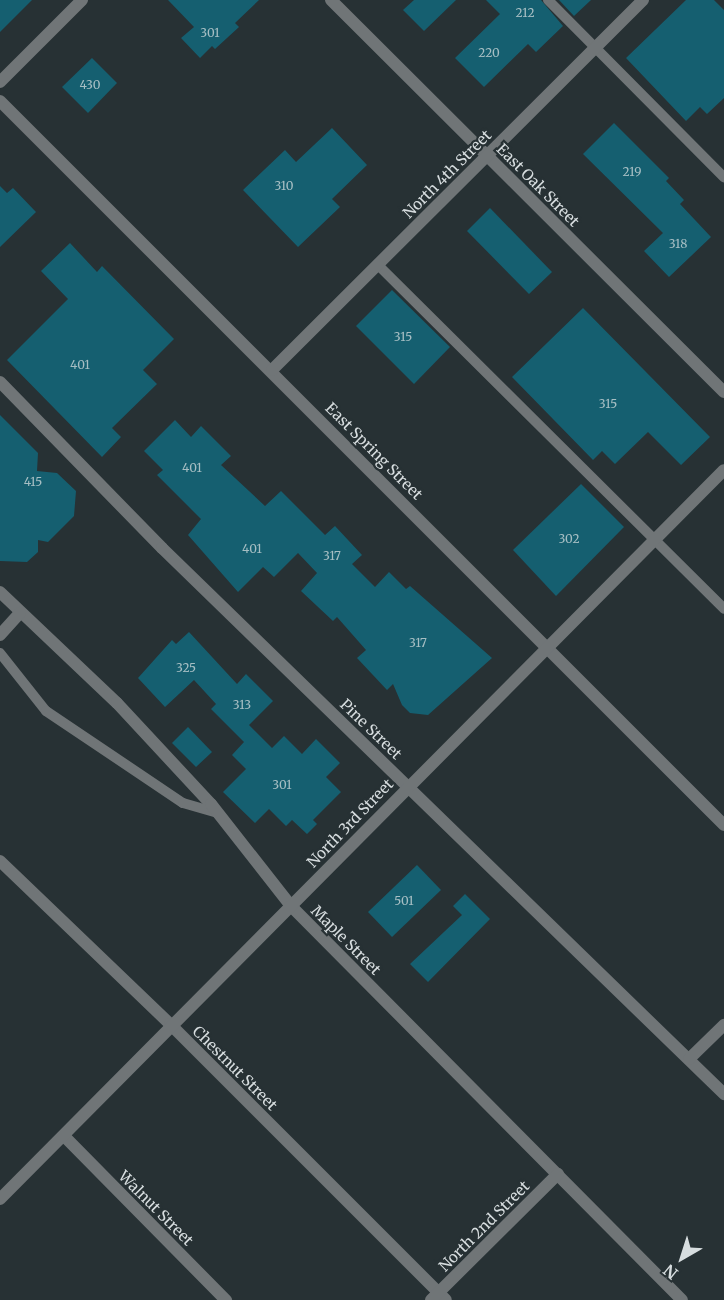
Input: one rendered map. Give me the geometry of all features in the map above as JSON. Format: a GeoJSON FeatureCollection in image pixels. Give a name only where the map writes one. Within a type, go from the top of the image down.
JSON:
{"type":"FeatureCollection","features":[{"type":"Feature","properties":{"kind":"street"},"geometry":{"type":"LineString","coordinates":[[0,82],[82,0]]}},
{"type":"Feature","properties":{"kind":"street","name":"East Oak Street"},"geometry":{"type":"LineString","coordinates":[[331,0],[724,392]]}},
{"type":"Feature","properties":{"kind":"street","name":"North 4th Street"},"geometry":{"type":"LineString","coordinates":[[272,370],[643,0]]}},
{"type":"Feature","properties":{"kind":"street","name":"East Spring Street"},"geometry":{"type":"LineString","coordinates":[[0,100],[724,825]]}},
{"type":"Feature","properties":{"kind":"street","name":"Pine Street"},"geometry":{"type":"LineString","coordinates":[[0,382],[162,548],[724,1094]]}},
{"type":"Feature","properties":{"kind":"street","name":"North 3rd Street"},"geometry":{"type":"LineString","coordinates":[[0,1199],[64,1136],[170,1024],[291,906],[407,785],[724,470]]}},
{"type":"Feature","properties":{"kind":"street","name":"Maple Street"},"geometry":{"type":"LineString","coordinates":[[0,592],[117,703],[219,813],[291,906],[682,1300]]}},
{"type":"Feature","properties":{"kind":"street"},"geometry":{"type":"LineString","coordinates":[[0,635],[20,613]]}},
{"type":"Feature","properties":{"kind":"street","name":"Chestnut Street"},"geometry":{"type":"LineString","coordinates":[[0,861],[170,1024],[438,1298]]}},
{"type":"Feature","properties":{"kind":"street"},"geometry":{"type":"LineString","coordinates":[[689,1059],[724,1025]]}},
{"type":"Feature","properties":{"kind":"street","name":"Walnut Street"},"geometry":{"type":"LineString","coordinates":[[64,1136],[226,1300]]}},
{"type":"Feature","properties":{"kind":"street","name":"North 2nd Street"},"geometry":{"type":"LineString","coordinates":[[438,1298],[558,1173]]}},
{"type":"Feature","properties":{"kind":"lane"},"geometry":{"type":"LineString","coordinates":[[548,0],[724,177]]}},
{"type":"Feature","properties":{"kind":"lane"},"geometry":{"type":"LineString","coordinates":[[378,265],[724,609]]}},
{"type":"Feature","properties":{"kind":"lane"},"geometry":{"type":"LineString","coordinates":[[0,653],[46,711],[183,803],[219,813]]}},
{"type":"Feature","properties":{"kind":"building"},"geometry":{"type":"Polygon","coordinates":[[[0,0],[32,0],[0,32],[0,0]]]}},
{"type":"Feature","properties":{"kind":"building"},"geometry":{"type":"Polygon","coordinates":[[[168,0],[259,0],[235,23],[239,27],[215,49],[212,46],[200,58],[181,38],[194,27],[168,0]]]}},
{"type":"Feature","properties":{"kind":"building"},"geometry":{"type":"Polygon","coordinates":[[[414,0],[456,0],[424,31],[403,10],[414,0]]]}},
{"type":"Feature","properties":{"kind":"building"},"geometry":{"type":"Polygon","coordinates":[[[486,0],[541,0],[563,26],[536,52],[528,44],[484,87],[455,58],[500,14],[486,0]]]}},
{"type":"Feature","properties":{"kind":"building"},"geometry":{"type":"Polygon","coordinates":[[[559,0],[591,0],[574,16],[559,0]]]}},
{"type":"Feature","properties":{"kind":"building"},"geometry":{"type":"Polygon","coordinates":[[[686,0],[714,0],[724,10],[724,98],[707,114],[700,107],[686,121],[626,58],[686,0]]]}},
{"type":"Feature","properties":{"kind":"building"},"geometry":{"type":"Polygon","coordinates":[[[92,58],[117,83],[88,113],[62,87],[92,58]]]}},
{"type":"Feature","properties":{"kind":"building"},"geometry":{"type":"Polygon","coordinates":[[[614,123],[669,178],[666,181],[684,200],[680,204],[711,237],[669,277],[644,251],[663,233],[583,154],[614,123]]]}},
{"type":"Feature","properties":{"kind":"building"},"geometry":{"type":"Polygon","coordinates":[[[332,128],[367,165],[332,199],[340,207],[298,247],[243,190],[285,150],[296,162],[332,128]]]}},
{"type":"Feature","properties":{"kind":"building"},"geometry":{"type":"Polygon","coordinates":[[[0,186],[7,193],[13,188],[36,212],[0,247],[0,186]]]}},
{"type":"Feature","properties":{"kind":"building"},"geometry":{"type":"Polygon","coordinates":[[[490,208],[552,272],[529,294],[467,231],[490,208]]]}},
{"type":"Feature","properties":{"kind":"building"},"geometry":{"type":"Polygon","coordinates":[[[70,243],[97,272],[102,266],[174,339],[143,370],[157,384],[112,428],[121,437],[102,457],[7,360],[68,299],[41,271],[70,243]]]}},
{"type":"Feature","properties":{"kind":"building"},"geometry":{"type":"Polygon","coordinates":[[[392,290],[450,347],[414,384],[356,326],[392,290]]]}},
{"type":"Feature","properties":{"kind":"building"},"geometry":{"type":"Polygon","coordinates":[[[583,308],[710,437],[681,465],[648,432],[615,464],[602,451],[593,460],[512,377],[583,308]]]}},
{"type":"Feature","properties":{"kind":"building"},"geometry":{"type":"Polygon","coordinates":[[[0,415],[38,453],[37,471],[57,473],[76,491],[74,516],[48,542],[38,540],[38,552],[27,562],[0,561],[0,415]]]}},
{"type":"Feature","properties":{"kind":"building"},"geometry":{"type":"Polygon","coordinates":[[[175,420],[191,437],[201,426],[231,456],[221,465],[265,506],[281,491],[325,535],[335,526],[362,555],[352,564],[375,587],[389,572],[406,589],[410,586],[492,658],[428,715],[410,713],[402,705],[393,684],[387,690],[357,658],[366,650],[337,617],[333,621],[301,591],[317,573],[298,553],[274,577],[263,567],[238,592],[188,535],[201,519],[157,475],[163,470],[144,451],[175,420]]]}},
{"type":"Feature","properties":{"kind":"building"},"geometry":{"type":"Polygon","coordinates":[[[581,484],[624,527],[556,596],[513,550],[581,484]]]}},
{"type":"Feature","properties":{"kind":"building"},"geometry":{"type":"Polygon","coordinates":[[[189,632],[237,684],[246,674],[273,701],[249,725],[272,748],[284,736],[302,754],[316,739],[340,763],[326,777],[341,792],[313,820],[317,824],[307,834],[292,820],[286,826],[269,809],[255,823],[223,792],[246,769],[232,755],[244,742],[211,709],[216,704],[194,680],[165,707],[138,678],[172,640],[176,644],[189,632]]]}},
{"type":"Feature","properties":{"kind":"building"},"geometry":{"type":"Polygon","coordinates":[[[188,727],[212,752],[196,767],[172,743],[188,727]]]}},
{"type":"Feature","properties":{"kind":"building"},"geometry":{"type":"Polygon","coordinates":[[[417,865],[441,890],[392,937],[368,912],[417,865]]]}},
{"type":"Feature","properties":{"kind":"building"},"geometry":{"type":"Polygon","coordinates":[[[465,894],[490,919],[428,982],[410,964],[462,915],[453,906],[465,894]]]}}]}
